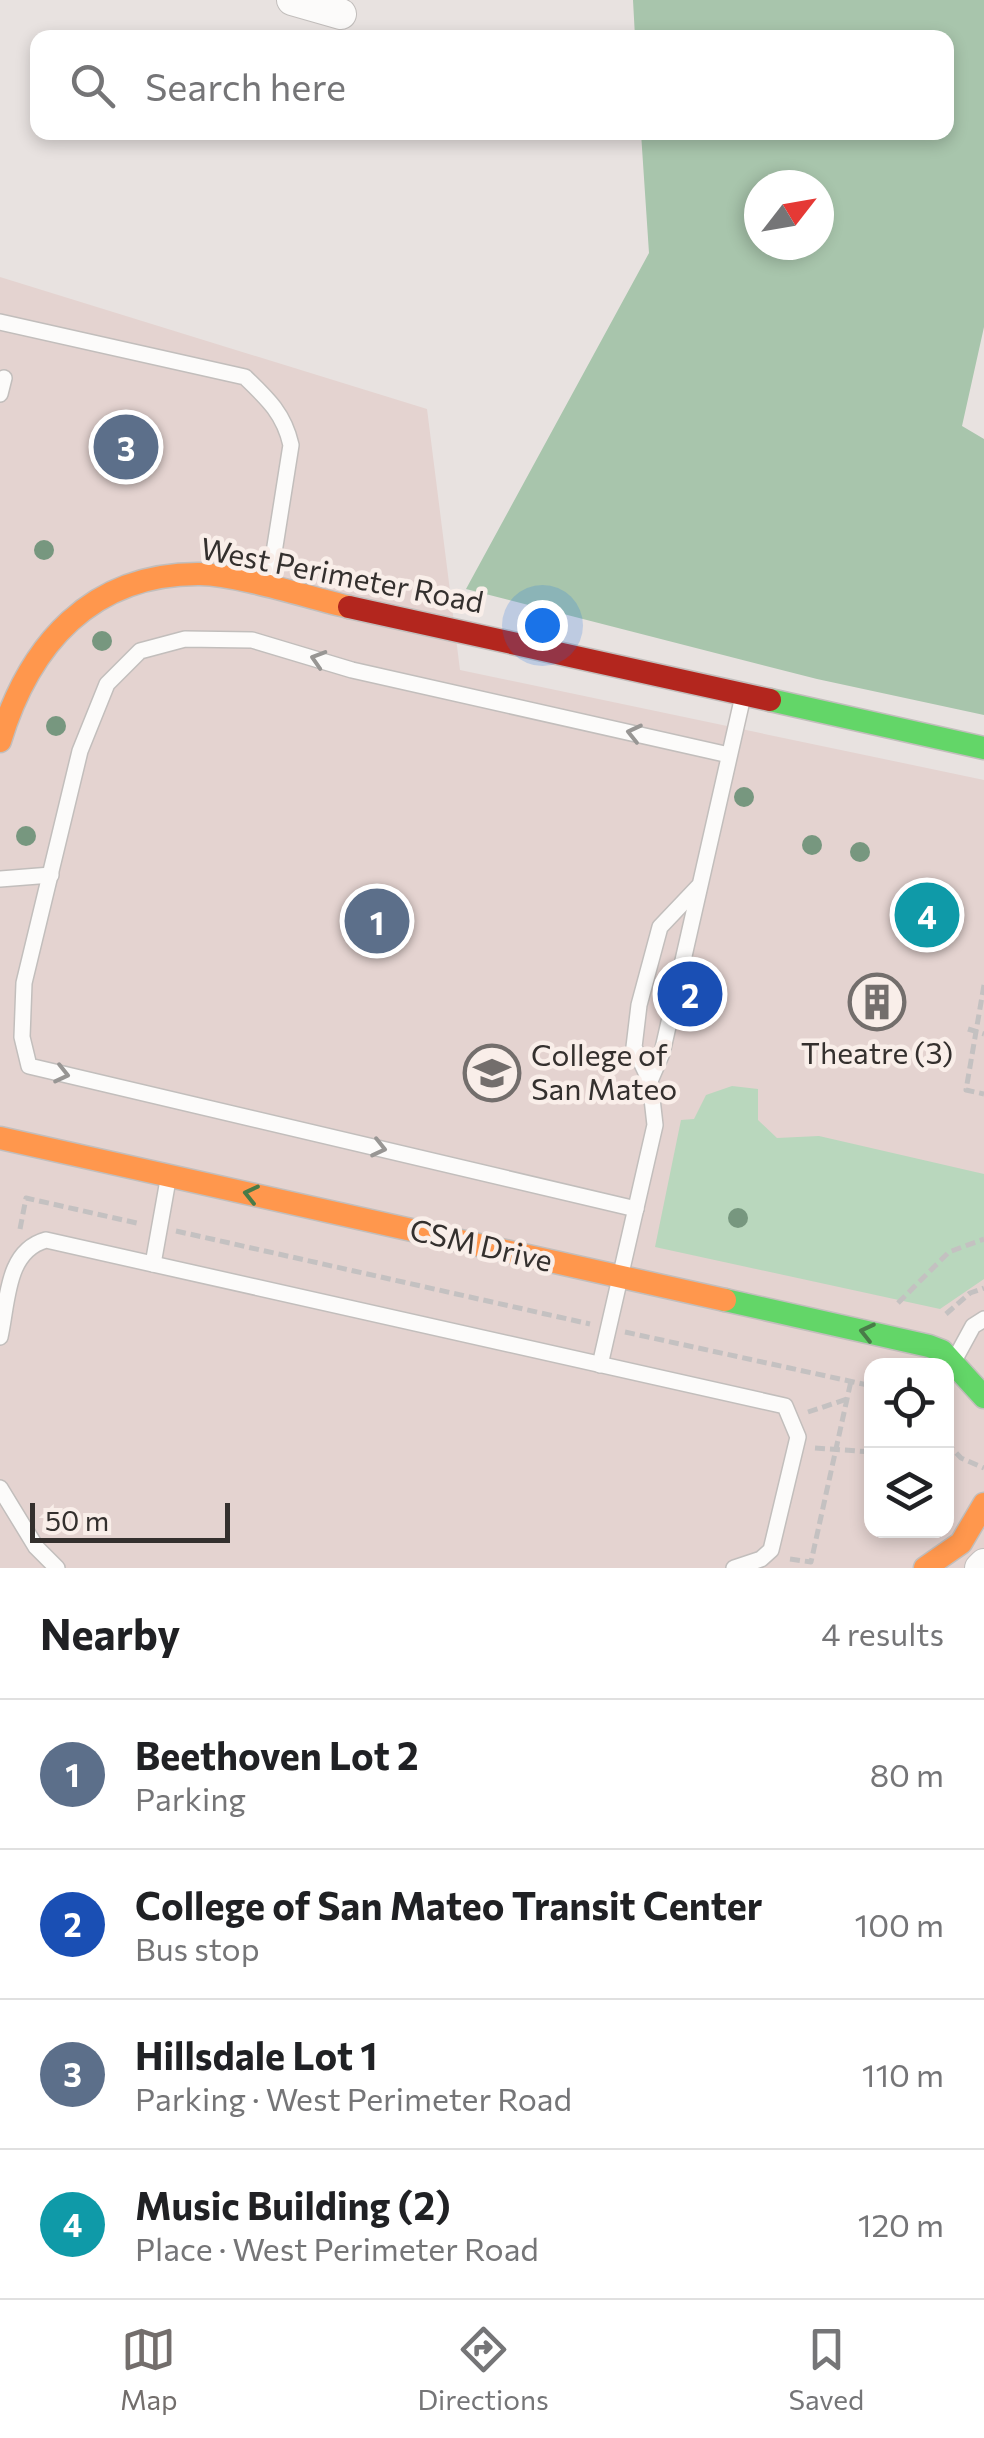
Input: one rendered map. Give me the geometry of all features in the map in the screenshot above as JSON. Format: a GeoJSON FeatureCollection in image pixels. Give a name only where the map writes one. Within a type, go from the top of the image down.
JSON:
{"type":"FeatureCollection","features":[{"type":"Feature","properties":{"kind":"street"},"geometry":{"type":"LineString","coordinates":[[292,0],[342,14]]}},
{"type":"Feature","properties":{"kind":"street","name":"West Perimeter Road"},"geometry":{"type":"LineString","coordinates":[[0,742],[16,690],[47,641],[112,591],[167,574],[202,574],[984,748]]}},
{"type":"Feature","properties":{"kind":"street","name":"CSM Drive"},"geometry":{"type":"LineString","coordinates":[[0,1138],[164,1200]]}},
{"type":"Feature","properties":{"kind":"street","name":"CSM Drive"},"geometry":{"type":"LineString","coordinates":[[0,1160],[164,1200],[929,1346],[942,1351],[945,1358]]}},
{"type":"Feature","properties":{"kind":"street","name":"CSM Drive"},"geometry":{"type":"LineString","coordinates":[[617,1288],[880,1358]]}},
{"type":"Feature","properties":{"kind":"street","name":"CSM Drive"},"geometry":{"type":"LineString","coordinates":[[954,1371],[984,1397]]}},
{"type":"Feature","properties":{"kind":"street"},"geometry":{"type":"LineString","coordinates":[[937,1565],[961,1543],[984,1504]]}},
{"type":"Feature","properties":{"kind":"lane"},"geometry":{"type":"LineString","coordinates":[[0,322],[245,378],[269,400],[286,424],[291,445],[268,586]]}},
{"type":"Feature","properties":{"kind":"lane"},"geometry":{"type":"LineString","coordinates":[[636,1209],[28,1066],[24,984],[84,738],[108,684],[140,651],[186,639],[252,640],[352,670],[729,755]]}},
{"type":"Feature","properties":{"kind":"lane"},"geometry":{"type":"LineString","coordinates":[[650,1081],[662,1053],[744,694]]}},
{"type":"Feature","properties":{"kind":"lane"},"geometry":{"type":"LineString","coordinates":[[0,880],[51,876]]}},
{"type":"Feature","properties":{"kind":"lane"},"geometry":{"type":"LineString","coordinates":[[600,1365],[656,1125],[650,1081],[638,1059],[633,1033],[660,927],[698,887]]}},
{"type":"Feature","properties":{"kind":"lane"},"geometry":{"type":"LineString","coordinates":[[153,1264],[164,1200]]}},
{"type":"Feature","properties":{"kind":"lane"},"geometry":{"type":"LineString","coordinates":[[0,1337],[16,1259],[28,1245],[46,1240],[784,1406],[792,1418],[795,1446],[766,1556],[734,1568]]}},
{"type":"Feature","properties":{"kind":"lane"},"geometry":{"type":"LineString","coordinates":[[954,1358],[959,1345],[984,1319]]}},
{"type":"Feature","properties":{"kind":"lane"},"geometry":{"type":"LineString","coordinates":[[0,1488],[36,1547],[57,1568]]}},
{"type":"Feature","properties":{"kind":"path"},"geometry":{"type":"LineString","coordinates":[[984,985],[980,1033],[966,1090],[984,1094]]}},
{"type":"Feature","properties":{"kind":"path"},"geometry":{"type":"LineString","coordinates":[[968,1029],[980,1033]]}},
{"type":"Feature","properties":{"kind":"path"},"geometry":{"type":"LineString","coordinates":[[28,1245],[19,1233],[26,1198],[164,1200],[608,1328],[864,1384]]}},
{"type":"Feature","properties":{"kind":"path"},"geometry":{"type":"LineString","coordinates":[[893,1309],[907,1289],[949,1252],[984,1239]]}},
{"type":"Feature","properties":{"kind":"path"},"geometry":{"type":"LineString","coordinates":[[940,1320],[970,1292],[984,1288]]}},
{"type":"Feature","properties":{"kind":"path"},"geometry":{"type":"LineString","coordinates":[[766,1556],[811,1562],[851,1381]]}},
{"type":"Feature","properties":{"kind":"path"},"geometry":{"type":"LineString","coordinates":[[792,1418],[848,1398]]}},
{"type":"Feature","properties":{"kind":"path"},"geometry":{"type":"LineString","coordinates":[[795,1446],[864,1452]]}},
{"type":"Feature","properties":{"kind":"path"},"geometry":{"type":"LineString","coordinates":[[952,1448],[961,1458]]}},
{"type":"Feature","properties":{"kind":"path"},"geometry":{"type":"LineString","coordinates":[[954,1457],[984,1468]]}},
{"type":"Feature","properties":{"kind":"shaded area","name":"College of San Mateo"},"geometry":{"type":"Polygon","coordinates":[[[0,277],[427,409],[460,670],[984,780],[984,1568],[0,1568],[0,277]]]}},
{"type":"Feature","properties":{"kind":"green space"},"geometry":{"type":"Polygon","coordinates":[[[633,0],[984,0],[984,327],[962,426],[984,439],[984,715],[817,679],[466,589],[649,253],[641,140],[954,140],[954,30],[635,30],[633,0]]]}},
{"type":"Feature","properties":{"kind":"green space"},"geometry":{"type":"Polygon","coordinates":[[[732,1086],[758,1089],[758,1120],[777,1138],[819,1136],[984,1174],[984,1279],[940,1309],[655,1247],[681,1120],[694,1119],[706,1095],[732,1086]]]}},
{"type":"Feature","properties":{"kind":"traffic: fast"},"geometry":{"type":"LineString","coordinates":[[770,700],[984,748]]}},
{"type":"Feature","properties":{"kind":"traffic: fast"},"geometry":{"type":"LineString","coordinates":[[725,1300],[929,1346],[942,1351],[984,1397]]}},
{"type":"Feature","properties":{"kind":"traffic: slow"},"geometry":{"type":"LineString","coordinates":[[0,741],[12,706],[47,646],[96,601],[127,586],[161,577],[216,575],[349,607]]}},
{"type":"Feature","properties":{"kind":"traffic: slow"},"geometry":{"type":"LineString","coordinates":[[0,1138],[725,1300]]}},
{"type":"Feature","properties":{"kind":"traffic: slow"},"geometry":{"type":"LineString","coordinates":[[925,1568],[961,1543],[984,1504]]}},
{"type":"Feature","properties":{"kind":"traffic: jam"},"geometry":{"type":"LineString","coordinates":[[349,607],[770,700]]}},
{"type":"Feature","properties":{"kind":"place","name":"Hillsdale Lot 1"},"geometry":{"type":"Point","coordinates":[126,447]}},
{"type":"Feature","properties":{"kind":"place","name":"Music Building (2)"},"geometry":{"type":"Point","coordinates":[927,915]}},
{"type":"Feature","properties":{"kind":"place","name":"Beethoven Lot 2"},"geometry":{"type":"Point","coordinates":[377,921]}},
{"type":"Feature","properties":{"kind":"place","name":"College of San Mateo Transit Center"},"geometry":{"type":"Point","coordinates":[690,994]}},
{"type":"Feature","properties":{"kind":"place","name":"Theatre (3)"},"geometry":{"type":"Point","coordinates":[877,1002]}},
{"type":"Feature","properties":{"kind":"place","name":"College of San Mateo"},"geometry":{"type":"Point","coordinates":[492,1073]}}]}
